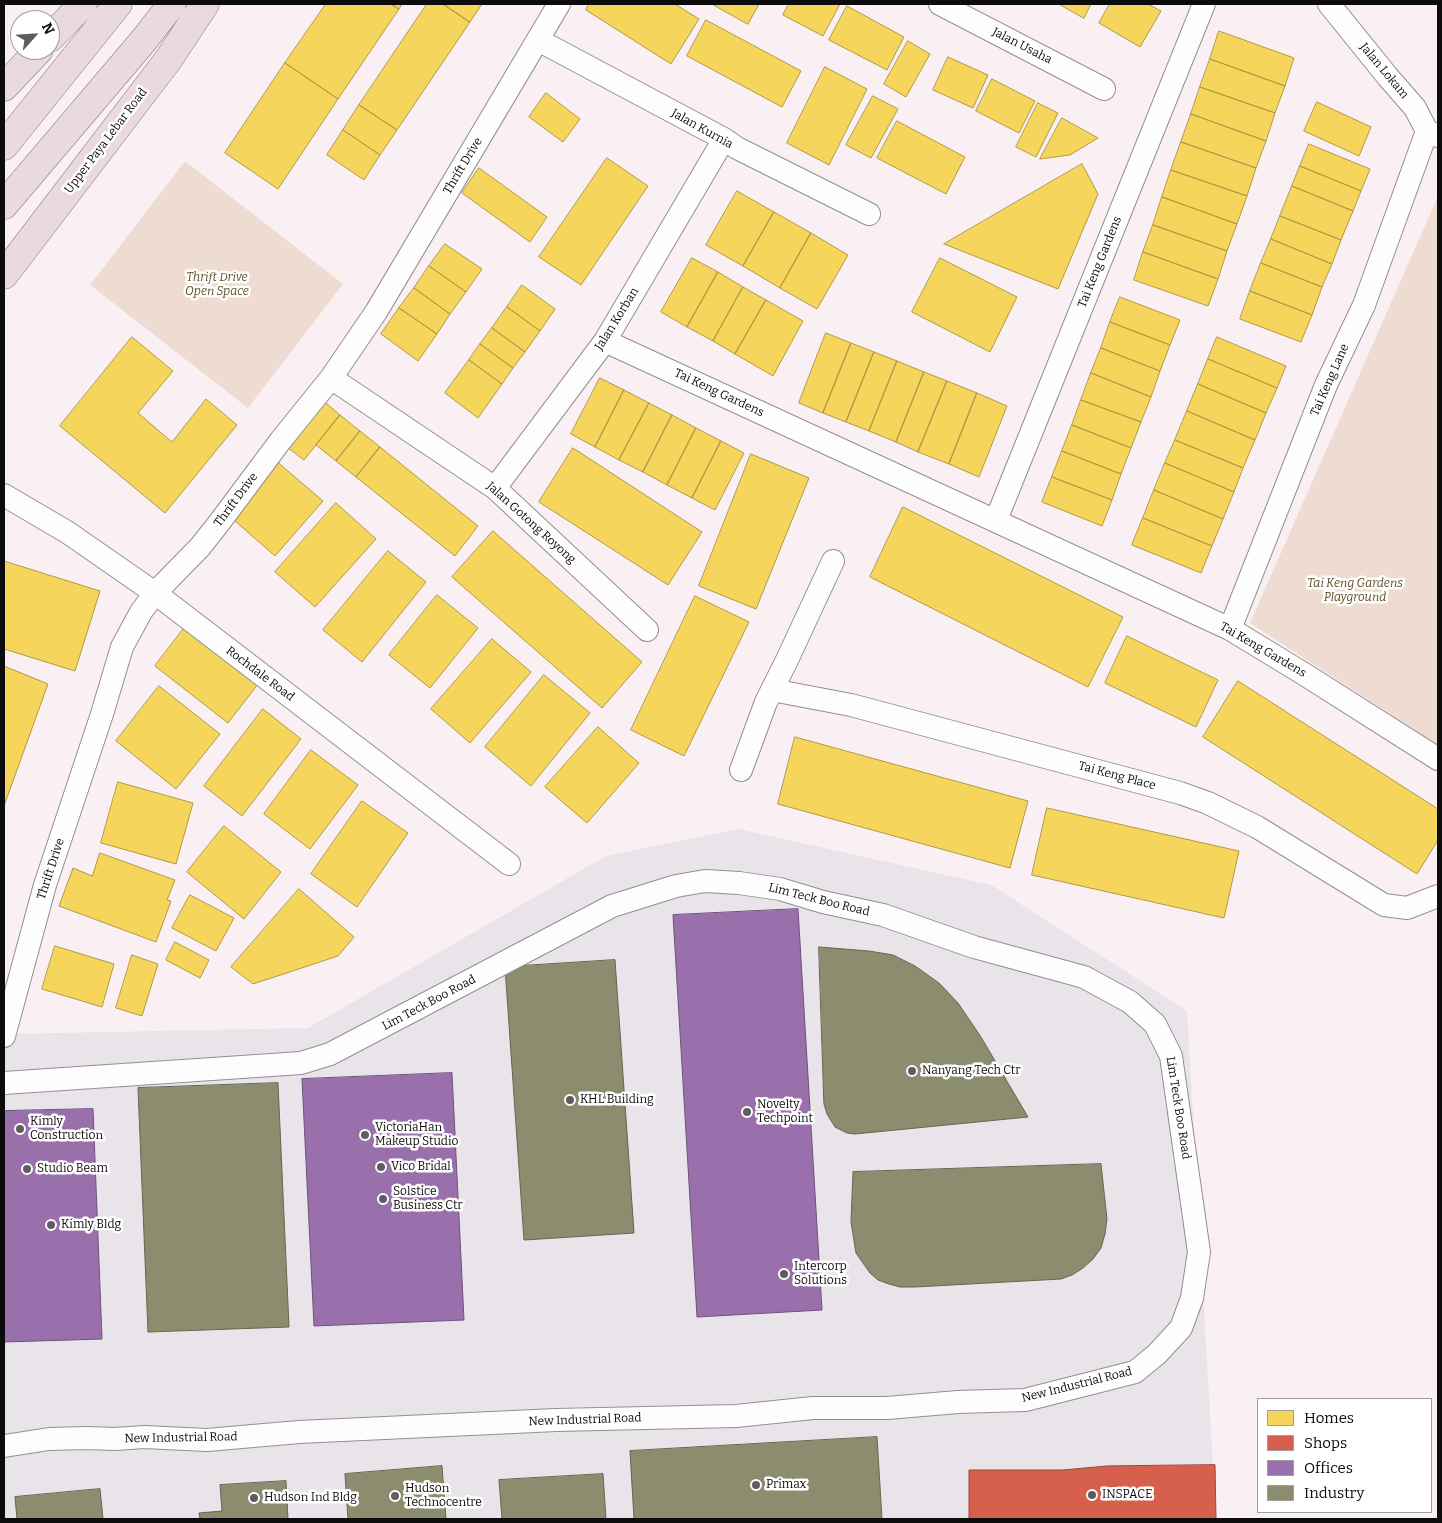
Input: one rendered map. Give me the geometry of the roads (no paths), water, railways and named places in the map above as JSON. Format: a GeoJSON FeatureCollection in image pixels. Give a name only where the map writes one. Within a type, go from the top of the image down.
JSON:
{"type":"FeatureCollection","features":[{"type":"Feature","properties":{"kind":"main road"},"geometry":{"type":"LineString","coordinates":[[60,27],[82,4]]}},
{"type":"Feature","properties":{"kind":"main road"},"geometry":{"type":"LineString","coordinates":[[4,146],[118,4]]}},
{"type":"Feature","properties":{"kind":"main road"},"geometry":{"type":"LineString","coordinates":[[4,205],[144,40],[172,4]]}},
{"type":"Feature","properties":{"kind":"main road","name":"Upper Paya Lebar Road"},"geometry":{"type":"LineString","coordinates":[[4,275],[168,60],[205,4]]}},
{"type":"Feature","properties":{"kind":"main road"},"geometry":{"type":"LineString","coordinates":[[4,87],[30,60]]}},
{"type":"Feature","properties":{"kind":"street","name":"Thrift Drive"},"geometry":{"type":"LineString","coordinates":[[4,1036],[44,885],[102,714],[122,647],[141,612],[155,593],[210,535],[331,378],[376,312],[559,4]]}},
{"type":"Feature","properties":{"kind":"street","name":"Jalan Usaha"},"geometry":{"type":"LineString","coordinates":[[940,4],[1104,89]]}},
{"type":"Feature","properties":{"kind":"street","name":"Tai Keng Gardens"},"geometry":{"type":"LineString","coordinates":[[996,520],[1204,4]]}},
{"type":"Feature","properties":{"kind":"street","name":"Jalan Lokam"},"geometry":{"type":"LineString","coordinates":[[1329,4],[1415,108],[1433,133]]}},
{"type":"Feature","properties":{"kind":"street","name":"Jalan Kurnia"},"geometry":{"type":"LineString","coordinates":[[538,40],[724,139],[737,148],[869,214]]}},
{"type":"Feature","properties":{"kind":"street","name":"Tai Keng Lane"},"geometry":{"type":"LineString","coordinates":[[1230,629],[1326,385],[1364,305],[1433,133]]}},
{"type":"Feature","properties":{"kind":"street","name":"Jalan Korban"},"geometry":{"type":"LineString","coordinates":[[495,488],[605,341],[724,139]]}},
{"type":"Feature","properties":{"kind":"street","name":"Tai Keng Gardens"},"geometry":{"type":"LineString","coordinates":[[605,341],[1230,629],[1438,759]]}},
{"type":"Feature","properties":{"kind":"street","name":"Jalan Gotong Royong"},"geometry":{"type":"LineString","coordinates":[[331,378],[495,488],[647,630]]}},
{"type":"Feature","properties":{"kind":"street","name":"Rochdale Road"},"geometry":{"type":"LineString","coordinates":[[4,495],[67,532],[155,593],[509,864]]}},
{"type":"Feature","properties":{"kind":"street"},"geometry":{"type":"LineString","coordinates":[[740,770],[766,702],[833,561]]}},
{"type":"Feature","properties":{"kind":"street","name":"Tai Keng Place"},"geometry":{"type":"LineString","coordinates":[[772,690],[851,705],[1180,792],[1257,827],[1384,906],[1407,908],[1438,896]]}},
{"type":"Feature","properties":{"kind":"street","name":"Lim Teck Boo Road"},"geometry":{"type":"LineString","coordinates":[[4,1083],[301,1062],[330,1054],[612,906],[628,900],[676,886],[705,881],[739,883],[780,889],[823,902],[883,915],[974,947],[1084,977],[1130,1002],[1155,1024],[1171,1056],[1199,1252],[1192,1298],[1180,1328],[1157,1354]]}},
{"type":"Feature","properties":{"kind":"street","name":"New Industrial Road"},"geometry":{"type":"LineString","coordinates":[[4,1446],[49,1439],[144,1437],[207,1440],[299,1432],[556,1420],[736,1416],[813,1408],[887,1408],[958,1402],[1026,1400],[1135,1372],[1157,1354]]}},
{"type":"Feature","properties":{"kind":"place","name":"Nanyang Tech Ctr"},"geometry":{"type":"Point","coordinates":[912,1071]}},
{"type":"Feature","properties":{"kind":"place","name":"KHL Building"},"geometry":{"type":"Point","coordinates":[570,1100]}},
{"type":"Feature","properties":{"kind":"place","name":"Novelty Techpoint"},"geometry":{"type":"Point","coordinates":[747,1112]}},
{"type":"Feature","properties":{"kind":"place","name":"Kimly Construction"},"geometry":{"type":"Point","coordinates":[20,1129]}},
{"type":"Feature","properties":{"kind":"place","name":"VictoriaHan Makeup Studio"},"geometry":{"type":"Point","coordinates":[365,1135]}},
{"type":"Feature","properties":{"kind":"place","name":"Vico Bridal"},"geometry":{"type":"Point","coordinates":[381,1167]}},
{"type":"Feature","properties":{"kind":"place","name":"Studio Beam"},"geometry":{"type":"Point","coordinates":[27,1169]}},
{"type":"Feature","properties":{"kind":"place","name":"Solstice Business Ctr"},"geometry":{"type":"Point","coordinates":[383,1199]}},
{"type":"Feature","properties":{"kind":"place","name":"Kimly Bldg"},"geometry":{"type":"Point","coordinates":[51,1225]}},
{"type":"Feature","properties":{"kind":"place","name":"Intercorp Solutions"},"geometry":{"type":"Point","coordinates":[784,1274]}},
{"type":"Feature","properties":{"kind":"place","name":"Primax"},"geometry":{"type":"Point","coordinates":[756,1485]}},
{"type":"Feature","properties":{"kind":"place","name":"INSPACE"},"geometry":{"type":"Point","coordinates":[1092,1495]}},
{"type":"Feature","properties":{"kind":"place","name":"Hudson Technocentre"},"geometry":{"type":"Point","coordinates":[395,1496]}},
{"type":"Feature","properties":{"kind":"place","name":"Hudson Ind Bldg"},"geometry":{"type":"Point","coordinates":[254,1498]}},
{"type":"Feature","properties":{"kind":"park label","name":"Thrift Drive Open Space"},"geometry":{"type":"Point","coordinates":[217,285]}},
{"type":"Feature","properties":{"kind":"park label","name":"Tai Keng Gardens Playground"},"geometry":{"type":"Point","coordinates":[1355,591]}}]}
